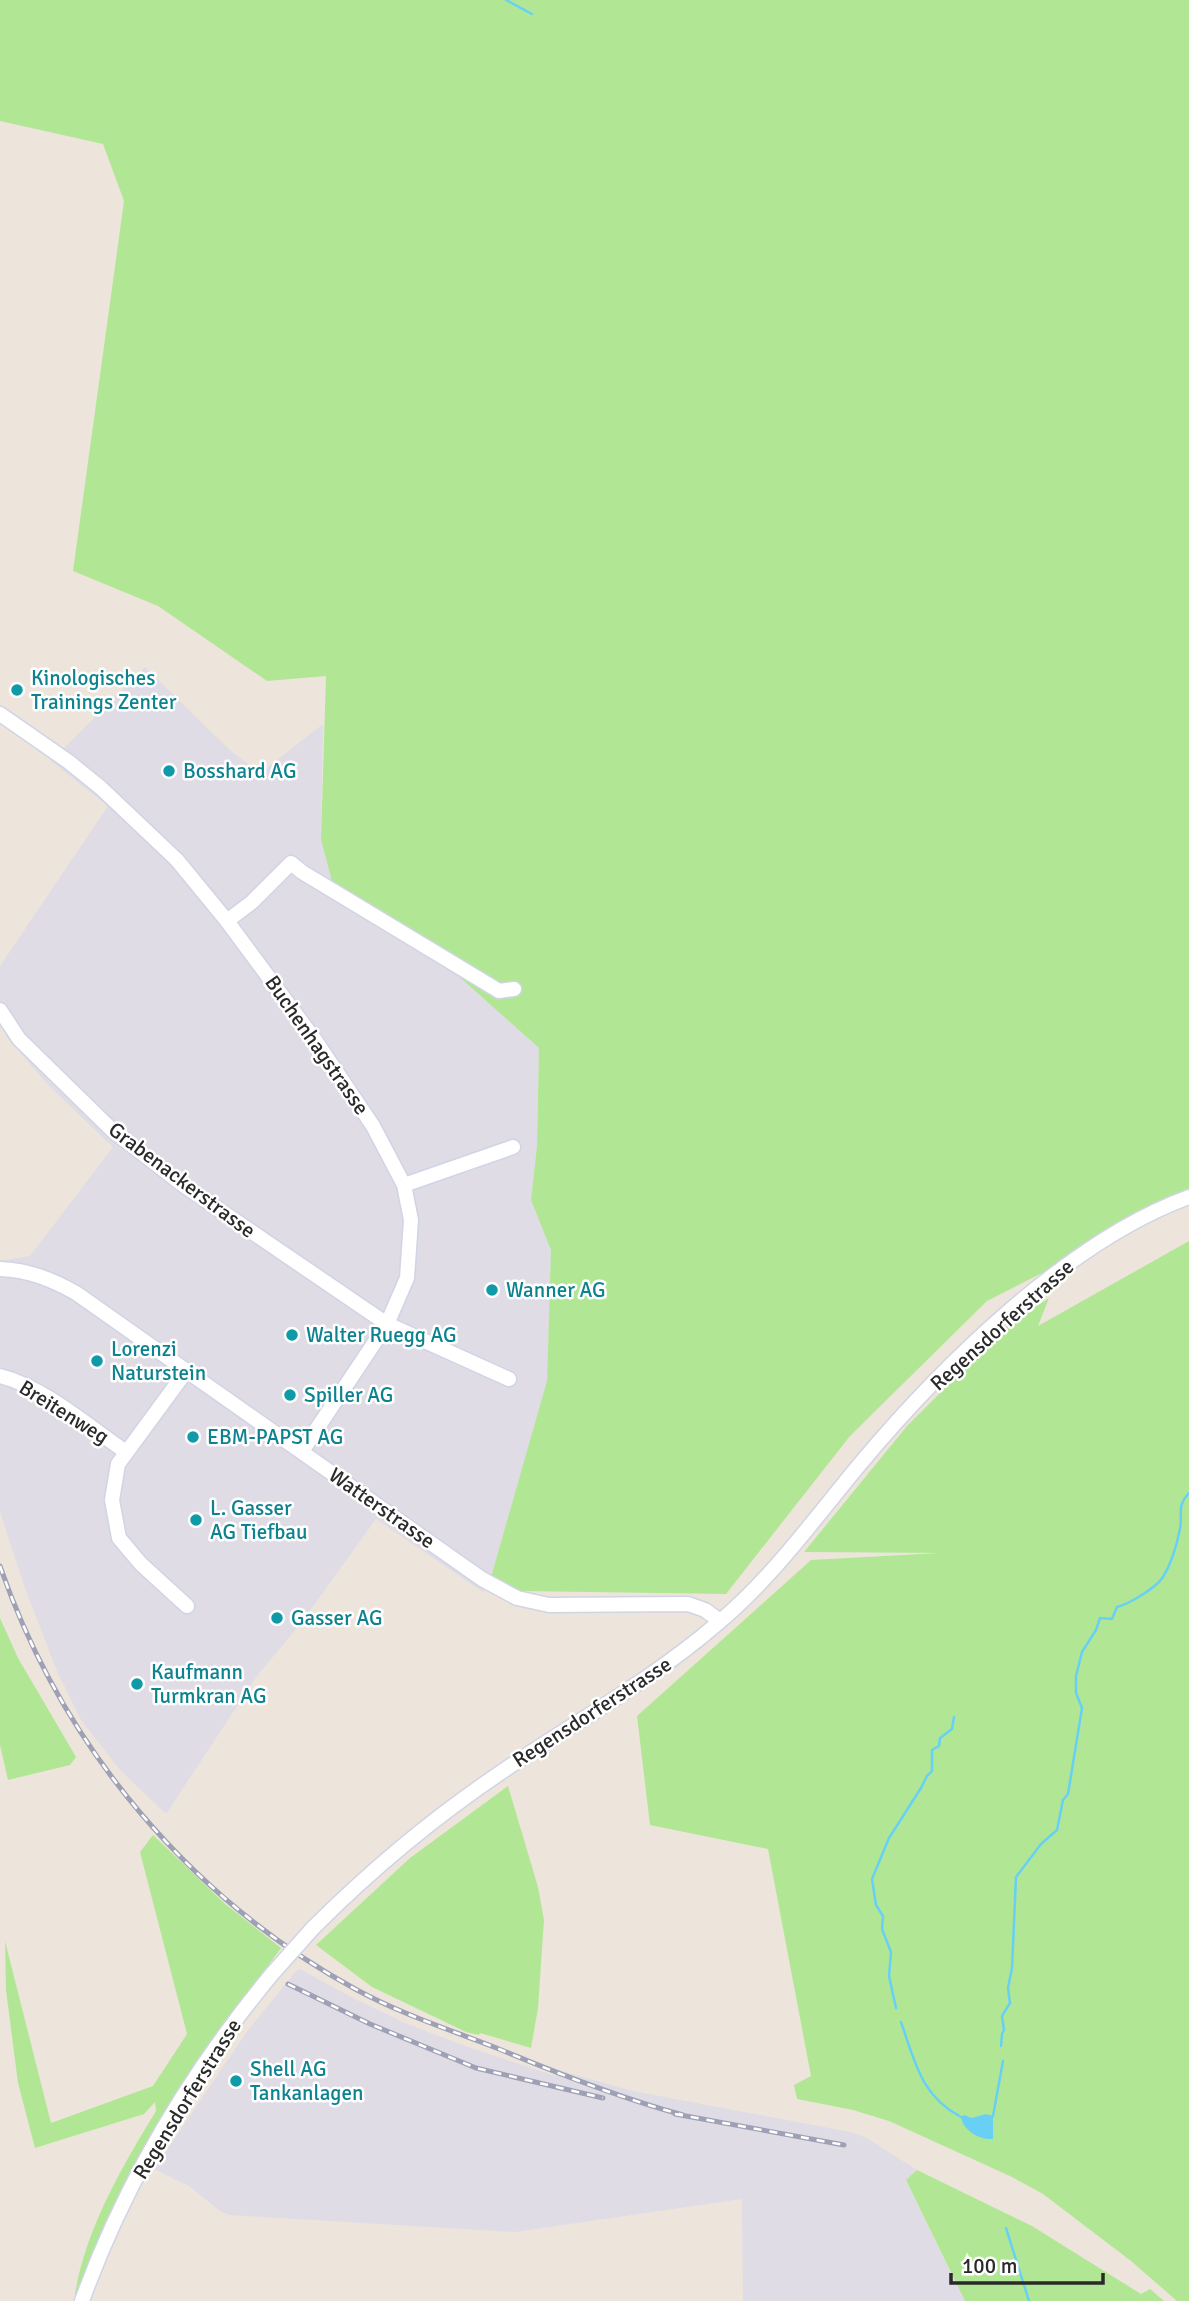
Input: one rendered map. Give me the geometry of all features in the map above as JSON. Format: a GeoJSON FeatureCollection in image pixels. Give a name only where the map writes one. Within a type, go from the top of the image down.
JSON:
{"type":"FeatureCollection","features":[{"type":"Feature","properties":{"kind":"street","name":"Buchenhagstrasse"},"geometry":{"type":"LineString","coordinates":[[0,714],[101,788],[177,860],[227,920],[315,1040],[373,1126],[404,1185],[411,1220],[407,1278],[387,1324],[302,1451]]}},
{"type":"Feature","properties":{"kind":"street"},"geometry":{"type":"LineString","coordinates":[[227,920],[252,902],[291,863],[499,991],[514,989]]}},
{"type":"Feature","properties":{"kind":"street","name":"Grabenackerstrasse"},"geometry":{"type":"LineString","coordinates":[[0,1010],[19,1039],[113,1130],[183,1185],[387,1324],[509,1380]]}},
{"type":"Feature","properties":{"kind":"street"},"geometry":{"type":"LineString","coordinates":[[404,1185],[513,1147]]}},
{"type":"Feature","properties":{"kind":"street","name":"Regensdorferstrasse"},"geometry":{"type":"LineString","coordinates":[[82,2301],[113,2224],[148,2153],[190,2085],[272,1975],[313,1928],[387,1858],[445,1811],[665,1665],[720,1621],[782,1559],[899,1420],[1004,1317],[1058,1272],[1113,1233],[1164,1206],[1189,1197]]}},
{"type":"Feature","properties":{"kind":"street","name":"Watterstrasse"},"geometry":{"type":"LineString","coordinates":[[0,1269],[27,1272],[58,1283],[97,1307],[482,1580],[517,1598],[549,1605],[688,1604],[705,1610],[720,1621]]}},
{"type":"Feature","properties":{"kind":"street"},"geometry":{"type":"LineString","coordinates":[[187,1370],[118,1464],[112,1500],[119,1538],[141,1564],[187,1606]]}},
{"type":"Feature","properties":{"kind":"street","name":"Breitenweg"},"geometry":{"type":"LineString","coordinates":[[0,1376],[43,1394],[127,1452]]}},
{"type":"Feature","properties":{"kind":"shaded area"},"geometry":{"type":"Polygon","coordinates":[[[145,667],[232,752],[260,773],[323,724],[321,839],[446,965],[539,1048],[537,1146],[531,1200],[551,1249],[547,1382],[491,1577],[483,1592],[376,1519],[301,1623],[257,1676],[166,1814],[120,1770],[81,1720],[56,1669],[0,1512],[0,1261],[30,1256],[113,1147],[48,1085],[6,1036],[0,1015],[0,966],[108,806],[51,761],[145,667]]]}},
{"type":"Feature","properties":{"kind":"shaded area"},"geometry":{"type":"Polygon","coordinates":[[[300,1969],[405,2023],[555,2076],[558,2070],[633,2091],[865,2137],[917,2170],[906,2181],[965,2301],[743,2301],[742,2199],[515,2232],[229,2215],[220,2211],[189,2186],[154,2169],[248,2030],[300,1969]]]}},
{"type":"Feature","properties":{"kind":"green space"},"geometry":{"type":"Polygon","coordinates":[[[0,0],[1189,0],[1189,1198],[987,1301],[850,1436],[726,1594],[519,1591],[491,1577],[547,1381],[551,1250],[531,1200],[537,1146],[539,1048],[446,965],[336,897],[321,839],[326,676],[267,681],[158,606],[73,571],[124,201],[103,144],[0,121],[0,0]]]}},
{"type":"Feature","properties":{"kind":"green space"},"geometry":{"type":"Polygon","coordinates":[[[1189,1241],[1189,2301],[1177,2301],[1131,2261],[1043,2194],[1012,2177],[889,2121],[853,2110],[797,2099],[794,2085],[811,2076],[768,1849],[650,1825],[637,1716],[811,1560],[940,1553],[804,1552],[907,1426],[1011,1322],[1049,1298],[1038,1326],[1189,1241]]]}},
{"type":"Feature","properties":{"kind":"green space"},"geometry":{"type":"Polygon","coordinates":[[[0,1618],[18,1658],[76,1757],[70,1765],[8,1780],[0,1745],[0,1618]]]}},
{"type":"Feature","properties":{"kind":"green space"},"geometry":{"type":"Polygon","coordinates":[[[508,1786],[538,1887],[544,1920],[538,2008],[531,2048],[480,2033],[466,2032],[372,1987],[316,1945],[410,1858],[508,1786]]]}},
{"type":"Feature","properties":{"kind":"green space"},"geometry":{"type":"Polygon","coordinates":[[[153,1835],[224,1903],[281,1948],[197,2063],[79,2295],[75,2294],[80,2269],[96,2222],[118,2176],[156,2111],[155,2102],[144,2114],[35,2148],[18,2083],[6,1990],[5,1941],[51,2123],[153,2086],[187,2034],[140,1852],[153,1835]]]}},
{"type":"Feature","properties":{"kind":"green space"},"geometry":{"type":"Polygon","coordinates":[[[917,2170],[1032,2226],[1141,2294],[1150,2289],[1164,2301],[965,2301],[906,2180],[917,2170]]]}},
{"type":"Feature","properties":{"kind":"water"},"geometry":{"type":"Polygon","coordinates":[[[986,2114],[993,2116],[993,2139],[973,2134],[962,2122],[961,2117],[964,2115],[972,2118],[986,2114]]]}},
{"type":"Feature","properties":{"kind":"waterway"},"geometry":{"type":"LineString","coordinates":[[506,0],[532,14]]}},
{"type":"Feature","properties":{"kind":"waterway"},"geometry":{"type":"LineString","coordinates":[[1001,2046],[1004,2030],[1002,2016],[1010,2003],[1008,1988],[1012,1968],[1016,1877],[1041,1844],[1057,1830],[1063,1800],[1068,1794],[1082,1708],[1076,1693],[1076,1676],[1082,1652],[1100,1618],[1112,1619],[1117,1607],[1142,1595],[1163,1577],[1177,1541],[1181,1506],[1189,1493]]}},
{"type":"Feature","properties":{"kind":"waterway"},"geometry":{"type":"LineString","coordinates":[[896,2008],[889,1976],[891,1952],[882,1929],[883,1916],[876,1905],[872,1879],[889,1838],[932,1771],[932,1750],[939,1746],[940,1738],[952,1729],[954,1717]]}},
{"type":"Feature","properties":{"kind":"waterway"},"geometry":{"type":"LineString","coordinates":[[901,2022],[921,2077],[937,2099],[961,2117]]}},
{"type":"Feature","properties":{"kind":"waterway"},"geometry":{"type":"LineString","coordinates":[[993,2116],[1003,2061]]}},
{"type":"Feature","properties":{"kind":"waterway"},"geometry":{"type":"LineString","coordinates":[[1006,2228],[1029,2301]]}},
{"type":"Feature","properties":{"kind":"railway"},"geometry":{"type":"LineString","coordinates":[[0,1566],[26,1632],[58,1695],[96,1755],[139,1811],[187,1863],[239,1911],[296,1953],[357,1990],[392,2007],[590,2085],[683,2115]]}},
{"type":"Feature","properties":{"kind":"railway"},"geometry":{"type":"LineString","coordinates":[[288,1984],[370,2024],[476,2068],[603,2098]]}},
{"type":"Feature","properties":{"kind":"railway"},"geometry":{"type":"LineString","coordinates":[[675,2114],[844,2145]]}},
{"type":"Feature","properties":{"kind":"place","name":"Kinologisches Trainings Zenter"},"geometry":{"type":"Point","coordinates":[17,690]}},
{"type":"Feature","properties":{"kind":"place","name":"Bosshard AG"},"geometry":{"type":"Point","coordinates":[169,771]}},
{"type":"Feature","properties":{"kind":"place","name":"Wanner AG"},"geometry":{"type":"Point","coordinates":[492,1290]}},
{"type":"Feature","properties":{"kind":"place","name":"Walter Ruegg AG"},"geometry":{"type":"Point","coordinates":[292,1335]}},
{"type":"Feature","properties":{"kind":"place","name":"Lorenzi Naturstein"},"geometry":{"type":"Point","coordinates":[97,1361]}},
{"type":"Feature","properties":{"kind":"place","name":"Spiller AG"},"geometry":{"type":"Point","coordinates":[290,1395]}},
{"type":"Feature","properties":{"kind":"place","name":"EBM-PAPST AG"},"geometry":{"type":"Point","coordinates":[193,1437]}},
{"type":"Feature","properties":{"kind":"place","name":"L. Gasser AG Tiefbau"},"geometry":{"type":"Point","coordinates":[196,1520]}},
{"type":"Feature","properties":{"kind":"place","name":"Gasser AG"},"geometry":{"type":"Point","coordinates":[277,1618]}},
{"type":"Feature","properties":{"kind":"place","name":"Kaufmann Turmkran AG"},"geometry":{"type":"Point","coordinates":[137,1684]}},
{"type":"Feature","properties":{"kind":"place","name":"Shell AG Tankanlagen"},"geometry":{"type":"Point","coordinates":[236,2081]}}]}
